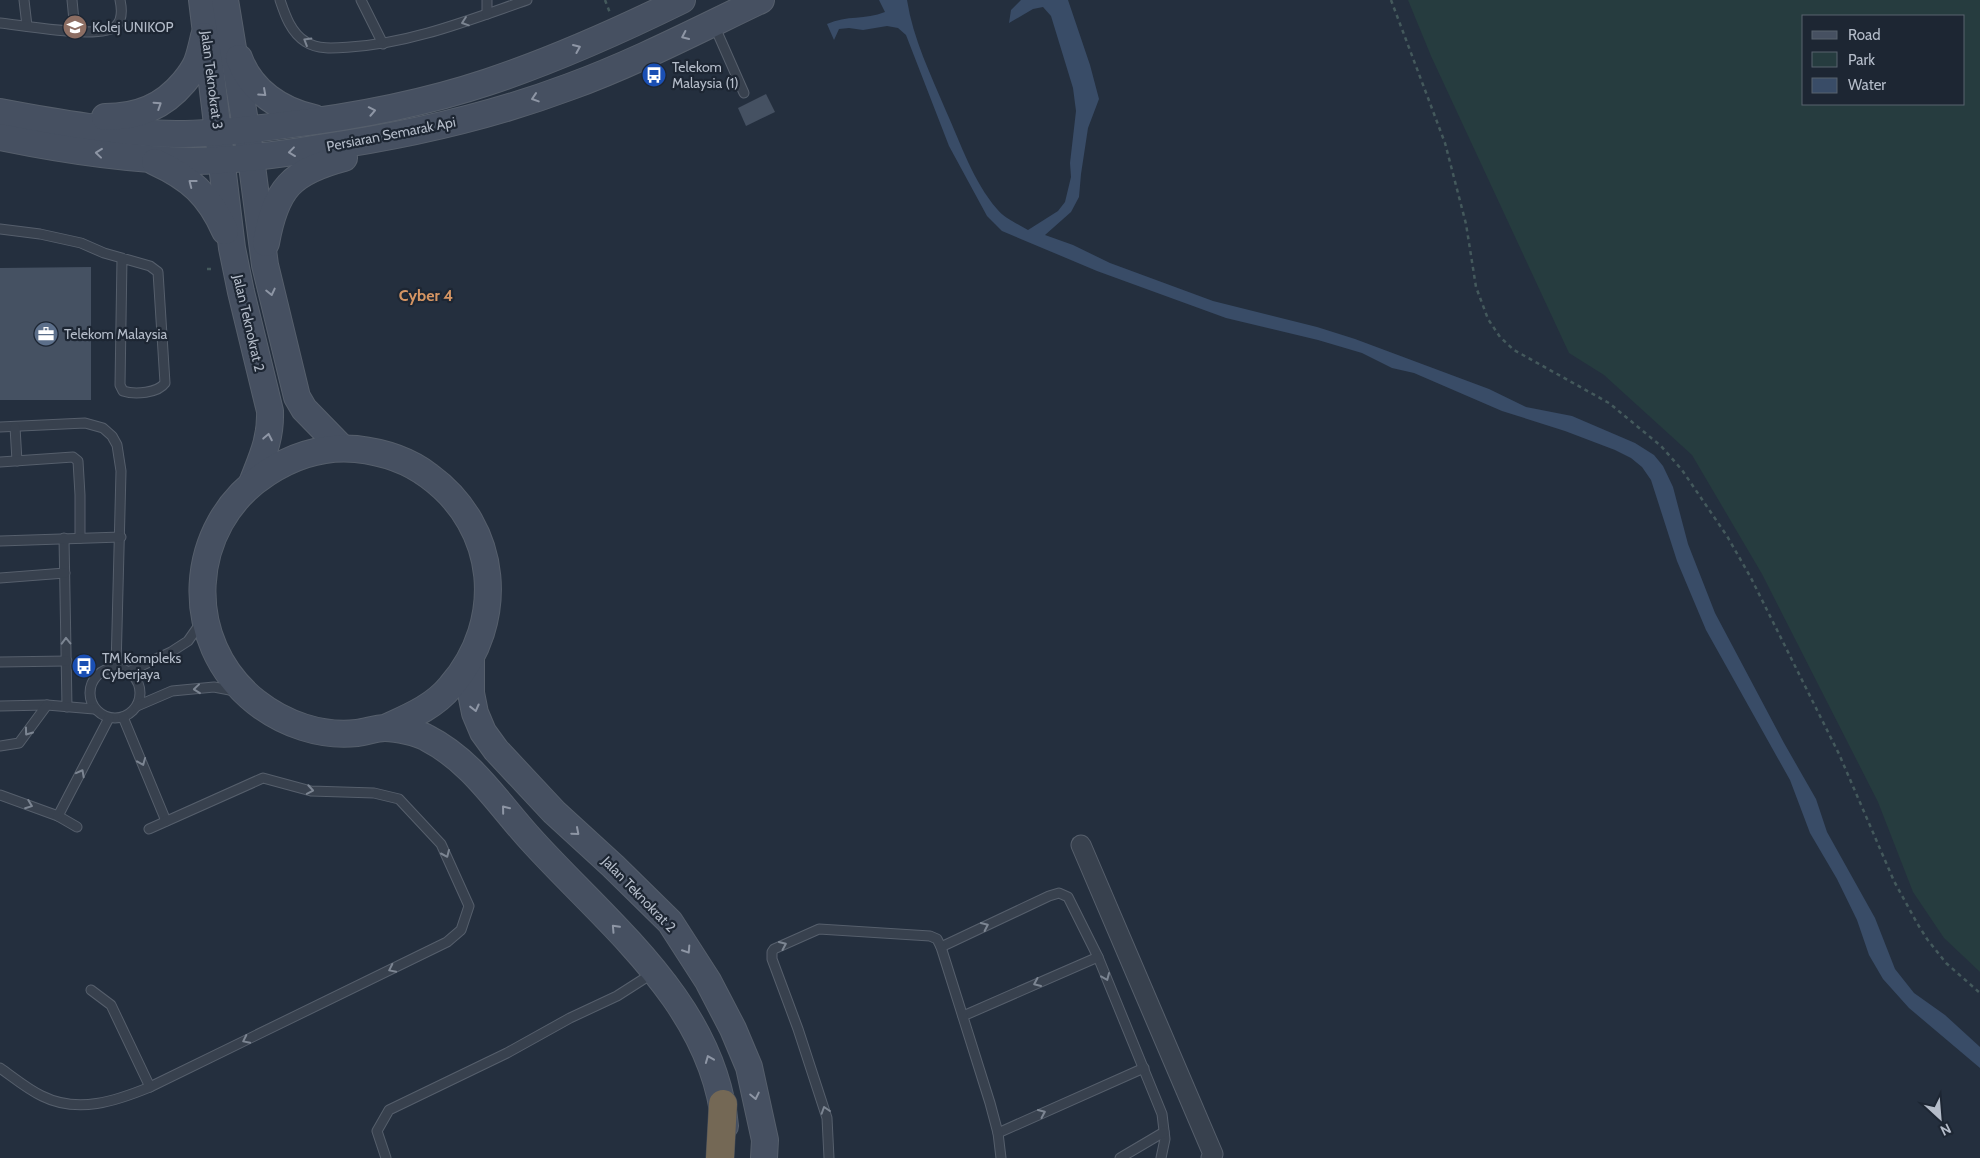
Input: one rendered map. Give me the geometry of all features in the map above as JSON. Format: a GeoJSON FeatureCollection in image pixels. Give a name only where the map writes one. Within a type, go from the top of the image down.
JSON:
{"type":"FeatureCollection","features":[{"type":"Feature","properties":{"kind":"highway"},"geometry":{"type":"LineString","coordinates":[[720,1158],[723,1104]]}},
{"type":"Feature","properties":{"kind":"main road","name":"Jalan Teknokrat 3"},"geometry":{"type":"LineString","coordinates":[[202,0],[222,160]]}},
{"type":"Feature","properties":{"kind":"main road","name":"Jalan Teknokrat 3"},"geometry":{"type":"LineString","coordinates":[[225,0],[251,158]]}},
{"type":"Feature","properties":{"kind":"main road","name":"Persiaran Semarak Api"},"geometry":{"type":"LineString","coordinates":[[12,114],[123,130],[175,134],[219,133],[324,120],[390,108],[487,83],[573,50],[682,0]]}},
{"type":"Feature","properties":{"kind":"main road","name":"Persiaran Semarak Api"},"geometry":{"type":"LineString","coordinates":[[0,137],[82,152],[147,158],[222,160],[251,158],[356,143],[422,130],[521,103],[569,87],[619,67],[761,0]]}},
{"type":"Feature","properties":{"kind":"main road"},"geometry":{"type":"LineString","coordinates":[[12,114],[116,117],[149,110],[171,96],[190,75],[197,63],[206,30]]}},
{"type":"Feature","properties":{"kind":"main road"},"geometry":{"type":"LineString","coordinates":[[231,36],[244,72],[267,97],[294,113],[324,120]]}},
{"type":"Feature","properties":{"kind":"main road"},"geometry":{"type":"LineString","coordinates":[[264,253],[274,211],[289,183],[301,174],[321,164],[362,154],[422,130]]}},
{"type":"Feature","properties":{"kind":"main road"},"geometry":{"type":"LineString","coordinates":[[147,158],[168,168],[198,188],[221,221],[234,255]]}},
{"type":"Feature","properties":{"kind":"main road","name":"Jalan Teknokrat 2"},"geometry":{"type":"LineString","coordinates":[[251,158],[264,253],[297,396],[304,409],[342,448]]}},
{"type":"Feature","properties":{"kind":"main road","name":"Jalan Teknokrat 2"},"geometry":{"type":"LineString","coordinates":[[222,160],[240,292],[270,411],[268,443],[252,482]]}},
{"type":"Feature","properties":{"kind":"main road"},"geometry":{"type":"LineString","coordinates":[[342,448],[379,452],[415,465],[445,487],[468,516],[483,551],[489,588],[484,625],[470,660],[450,688],[423,710],[385,728],[355,733],[324,732],[295,725],[268,712],[245,693],[226,671],[212,646],[204,618],[202,588],[206,558],[216,530],[231,504],[252,482],[283,462],[316,451],[342,448]]}},
{"type":"Feature","properties":{"kind":"main road","name":"Jalan Teknokrat 2"},"geometry":{"type":"LineString","coordinates":[[470,660],[471,693],[482,732],[496,750],[554,812],[670,922],[708,981],[733,1029],[749,1068],[765,1140],[764,1158]]}},
{"type":"Feature","properties":{"kind":"main road"},"geometry":{"type":"LineString","coordinates":[[385,728],[424,736],[458,757],[483,782],[532,841],[656,971],[688,1018],[704,1046],[715,1074],[723,1104],[728,1158]]}},
{"type":"Feature","properties":{"kind":"street"},"geometry":{"type":"LineString","coordinates":[[1081,845],[1213,1154],[1211,1158]]}},
{"type":"Feature","properties":{"kind":"lane"},"geometry":{"type":"LineString","coordinates":[[24,0],[27,26]]}},
{"type":"Feature","properties":{"kind":"lane"},"geometry":{"type":"LineString","coordinates":[[72,0],[75,31]]}},
{"type":"Feature","properties":{"kind":"lane"},"geometry":{"type":"LineString","coordinates":[[0,22],[100,32],[115,27],[120,20],[122,11],[120,0]]}},
{"type":"Feature","properties":{"kind":"lane"},"geometry":{"type":"LineString","coordinates":[[280,0],[288,21],[296,33],[306,42],[317,46],[338,48],[407,40],[527,0]]}},
{"type":"Feature","properties":{"kind":"lane"},"geometry":{"type":"LineString","coordinates":[[361,0],[383,44]]}},
{"type":"Feature","properties":{"kind":"lane"},"geometry":{"type":"LineString","coordinates":[[486,14],[487,0]]}},
{"type":"Feature","properties":{"kind":"lane"},"geometry":{"type":"LineString","coordinates":[[713,23],[744,93]]}},
{"type":"Feature","properties":{"kind":"lane"},"geometry":{"type":"LineString","coordinates":[[0,229],[40,234],[73,241],[150,266],[158,272],[165,383],[157,390],[129,393],[123,391],[120,385],[122,258]]}},
{"type":"Feature","properties":{"kind":"lane"},"geometry":{"type":"LineString","coordinates":[[0,427],[85,423],[102,428],[112,436],[118,445],[121,472],[116,668]]}},
{"type":"Feature","properties":{"kind":"lane"},"geometry":{"type":"LineString","coordinates":[[15,427],[17,461]]}},
{"type":"Feature","properties":{"kind":"lane"},"geometry":{"type":"LineString","coordinates":[[0,462],[73,457],[78,461],[80,538]]}},
{"type":"Feature","properties":{"kind":"lane"},"geometry":{"type":"LineString","coordinates":[[0,541],[120,537]]}},
{"type":"Feature","properties":{"kind":"lane"},"geometry":{"type":"LineString","coordinates":[[64,538],[68,707]]}},
{"type":"Feature","properties":{"kind":"lane"},"geometry":{"type":"LineString","coordinates":[[0,578],[65,573]]}},
{"type":"Feature","properties":{"kind":"lane"},"geometry":{"type":"LineString","coordinates":[[128,672],[171,652],[188,641],[204,618]]}},
{"type":"Feature","properties":{"kind":"lane"},"geometry":{"type":"LineString","coordinates":[[0,662],[66,661]]}},
{"type":"Feature","properties":{"kind":"lane"},"geometry":{"type":"LineString","coordinates":[[116,668],[128,672],[135,678],[139,687],[140,697],[137,706],[131,713],[123,717],[109,718],[94,709],[90,698],[90,687],[95,677],[105,670],[116,668]]}},
{"type":"Feature","properties":{"kind":"lane"},"geometry":{"type":"LineString","coordinates":[[137,706],[172,691],[214,687],[245,693]]}},
{"type":"Feature","properties":{"kind":"lane"},"geometry":{"type":"LineString","coordinates":[[0,706],[48,705],[94,709]]}},
{"type":"Feature","properties":{"kind":"lane"},"geometry":{"type":"LineString","coordinates":[[0,746],[19,743],[48,705]]}},
{"type":"Feature","properties":{"kind":"lane"},"geometry":{"type":"LineString","coordinates":[[123,717],[166,821]]}},
{"type":"Feature","properties":{"kind":"lane"},"geometry":{"type":"LineString","coordinates":[[58,816],[109,718]]}},
{"type":"Feature","properties":{"kind":"lane"},"geometry":{"type":"LineString","coordinates":[[0,1068],[42,1096],[65,1103],[92,1105],[120,1099],[150,1087],[447,942],[462,930],[469,906],[441,844],[399,799],[374,793],[311,791],[263,778],[149,829]]}},
{"type":"Feature","properties":{"kind":"lane"},"geometry":{"type":"LineString","coordinates":[[0,795],[58,816],[77,827]]}},
{"type":"Feature","properties":{"kind":"lane"},"geometry":{"type":"LineString","coordinates":[[941,947],[1049,896],[1059,893],[1068,897],[1098,957],[1162,1114],[1165,1139],[1161,1158]]}},
{"type":"Feature","properties":{"kind":"lane"},"geometry":{"type":"LineString","coordinates":[[829,1158],[828,1118],[772,959],[774,949],[819,929],[829,928],[860,932],[930,936],[937,939],[963,1016],[998,1133],[1001,1158]]}},
{"type":"Feature","properties":{"kind":"lane"},"geometry":{"type":"LineString","coordinates":[[963,1016],[1098,957]]}},
{"type":"Feature","properties":{"kind":"lane"},"geometry":{"type":"LineString","coordinates":[[386,1158],[377,1130],[389,1110],[507,1053],[570,1018],[617,996],[656,971]]}},
{"type":"Feature","properties":{"kind":"lane"},"geometry":{"type":"LineString","coordinates":[[92,990],[111,1005],[150,1087]]}},
{"type":"Feature","properties":{"kind":"lane"},"geometry":{"type":"LineString","coordinates":[[998,1133],[1144,1068]]}},
{"type":"Feature","properties":{"kind":"lane"},"geometry":{"type":"LineString","coordinates":[[1120,1158],[1164,1132]]}},
{"type":"Feature","properties":{"kind":"path"},"geometry":{"type":"LineString","coordinates":[[1391,0],[1445,143],[1466,224],[1476,287],[1488,319],[1500,336],[1514,350],[1609,403],[1661,446],[1682,470],[1727,536],[1751,578],[1839,754],[1894,881],[1917,923],[1946,963],[1980,993]]}},
{"type":"Feature","properties":{"kind":"green space"},"geometry":{"type":"Polygon","coordinates":[[[1408,0],[1980,0],[1980,972],[1944,938],[1913,892],[1878,802],[1762,574],[1692,455],[1604,375],[1569,353],[1431,56],[1408,0]]]}},
{"type":"Feature","properties":{"kind":"water"},"geometry":{"type":"Polygon","coordinates":[[[879,0],[907,0],[923,57],[968,162],[989,198],[1000,212],[1011,221],[1028,230],[1058,211],[1065,202],[1071,177],[1070,163],[1076,111],[1073,88],[1051,16],[1043,7],[1033,9],[1009,23],[1011,10],[1021,0],[1068,0],[1090,65],[1099,99],[1088,128],[1079,197],[1071,212],[1045,235],[1073,245],[1110,263],[1213,301],[1317,327],[1355,339],[1489,389],[1526,407],[1572,416],[1635,443],[1654,455],[1663,466],[1673,487],[1688,544],[1715,613],[1816,799],[1827,832],[1875,918],[1895,969],[1914,993],[1945,1015],[1980,1047],[1980,1068],[1909,1008],[1883,979],[1869,955],[1857,920],[1837,879],[1810,833],[1790,780],[1706,630],[1677,561],[1651,480],[1642,467],[1631,458],[1615,450],[1565,431],[1502,411],[1414,373],[1392,368],[1362,353],[1318,340],[1226,318],[1097,271],[1002,231],[987,216],[949,146],[906,35],[898,28],[887,26],[863,30],[849,28],[839,29],[834,40],[827,24],[842,19],[870,16],[885,12],[879,0]]]}},
{"type":"Feature","properties":{"kind":"building"},"geometry":{"type":"Polygon","coordinates":[[[766,94],[775,112],[746,126],[738,108],[766,94]]]}},
{"type":"Feature","properties":{"kind":"building","name":"Telekom Malaysia"},"geometry":{"type":"Polygon","coordinates":[[[91,267],[91,400],[0,400],[0,268],[91,267]]]}},
{"type":"Feature","properties":{"kind":"place","name":"Kolej UNIKOP"},"geometry":{"type":"Point","coordinates":[75,27]}},
{"type":"Feature","properties":{"kind":"place","name":"Telekom Malaysia (1)"},"geometry":{"type":"Point","coordinates":[654,75]}},
{"type":"Feature","properties":{"kind":"place","name":"Telekom Malaysia"},"geometry":{"type":"Point","coordinates":[46,334]}},
{"type":"Feature","properties":{"kind":"place","name":"TM Kompleks Cyberjaya"},"geometry":{"type":"Point","coordinates":[84,666]}},
{"type":"Feature","properties":{"kind":"district","name":"Cyber 4"},"geometry":{"type":"Point","coordinates":[426,295]}}]}
